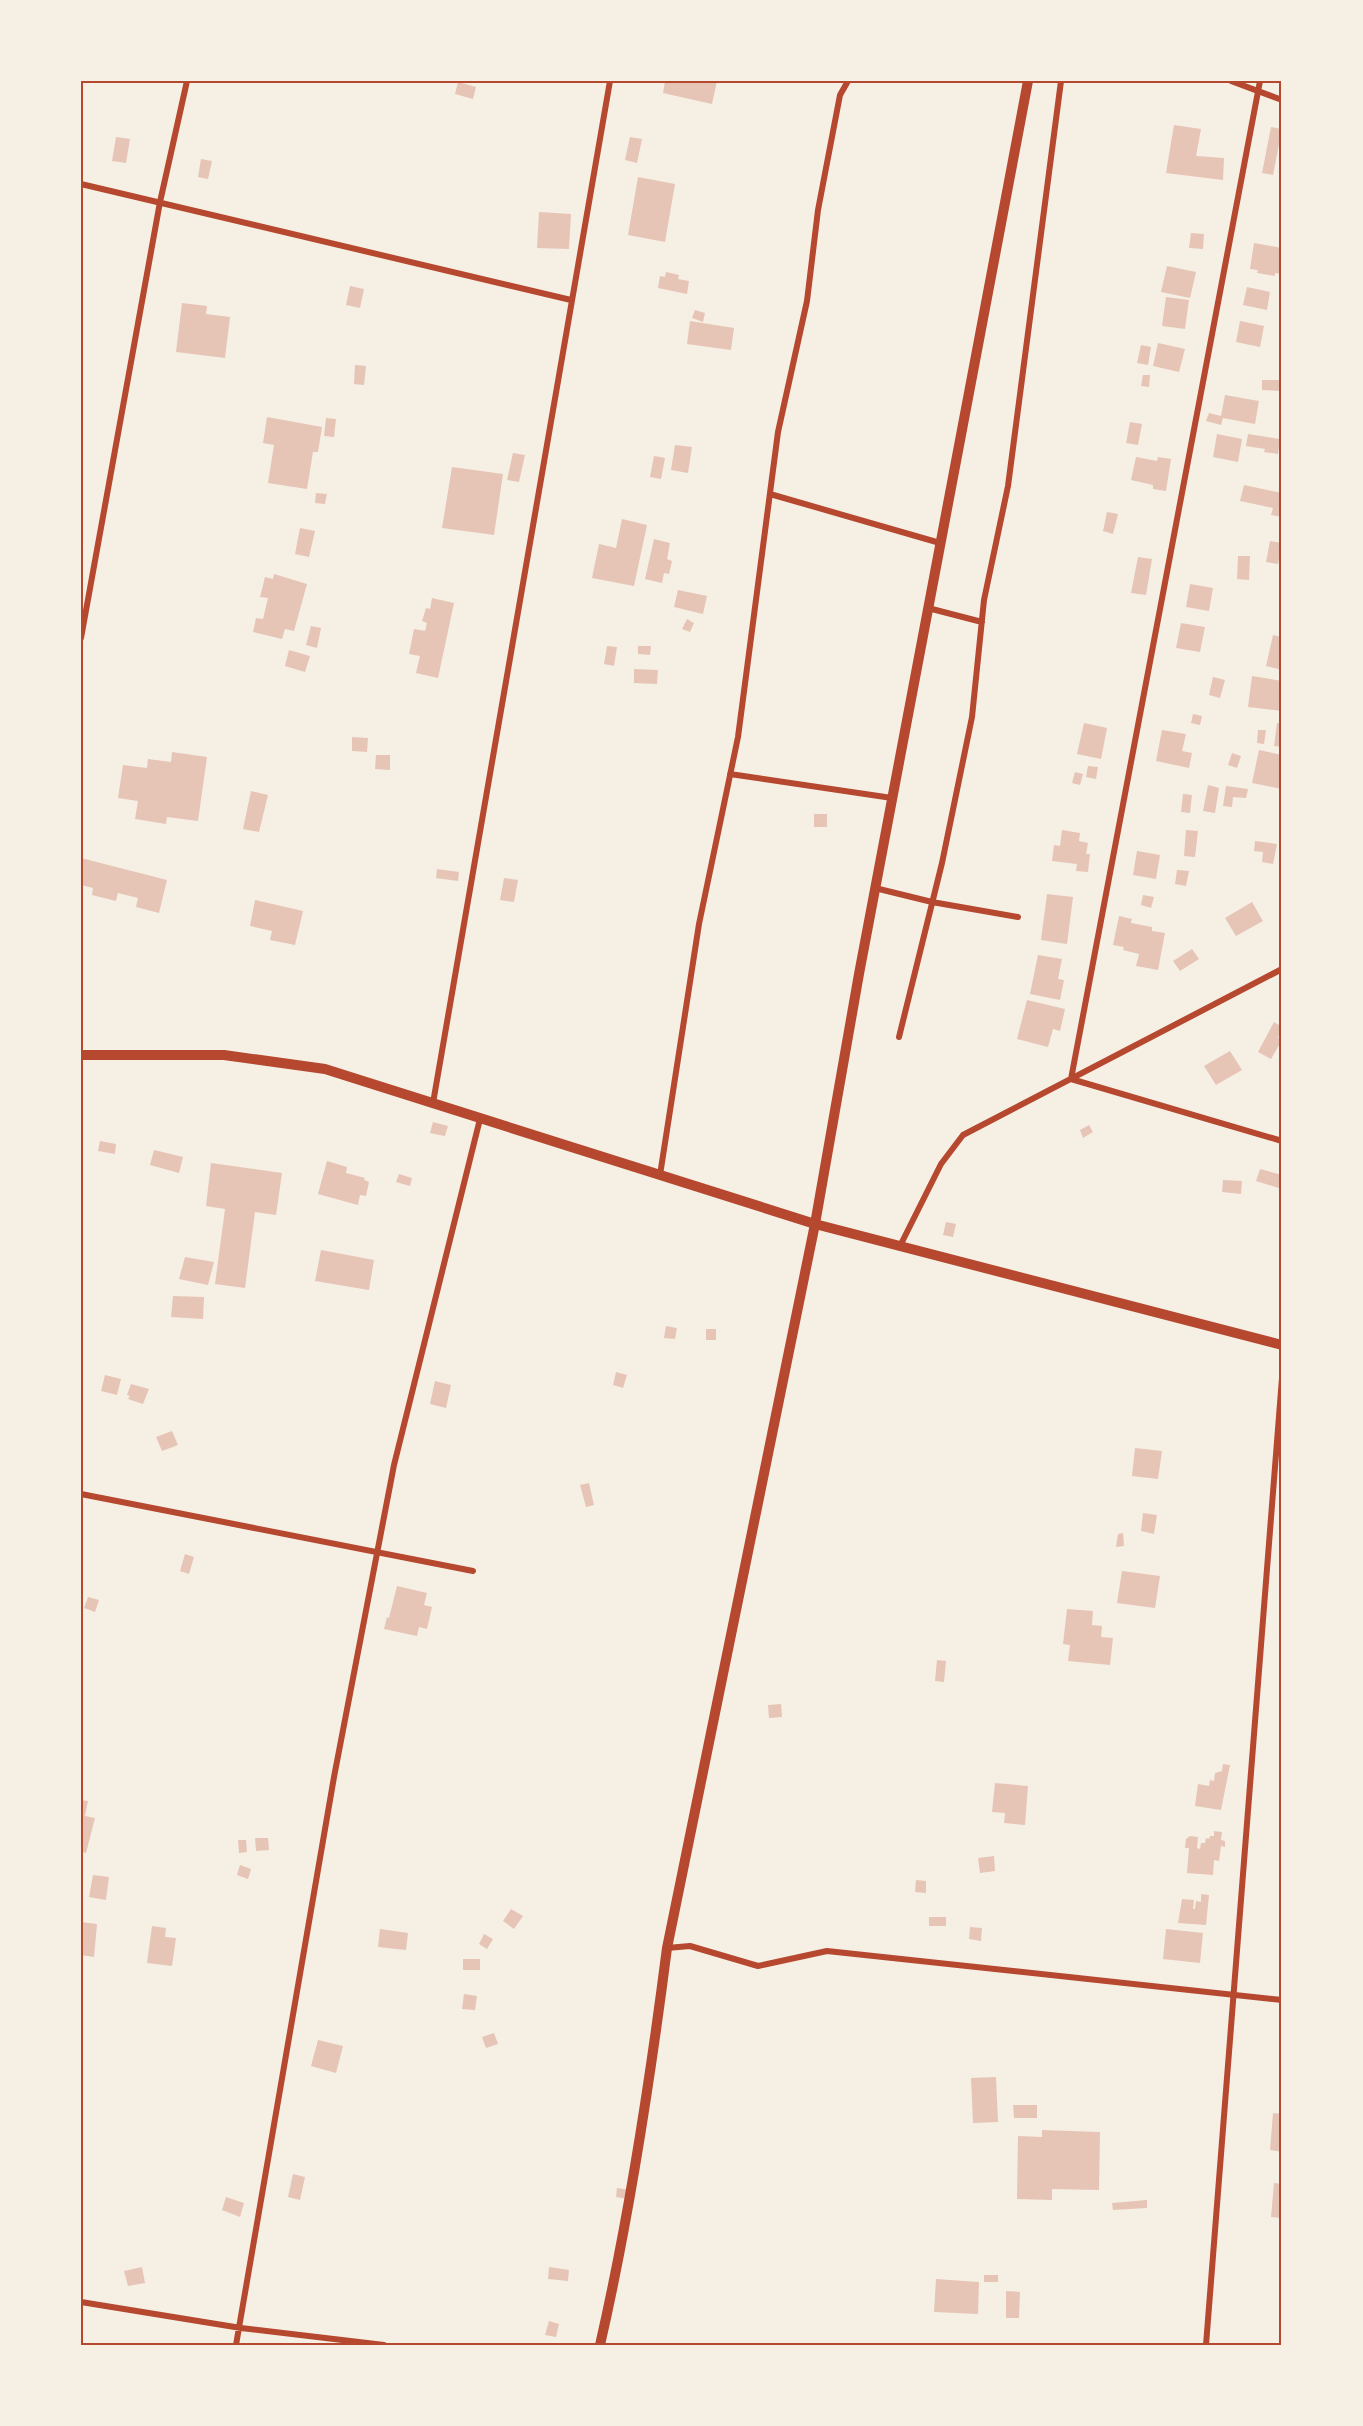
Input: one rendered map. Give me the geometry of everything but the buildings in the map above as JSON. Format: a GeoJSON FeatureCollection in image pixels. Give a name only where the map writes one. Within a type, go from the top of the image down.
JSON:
{"type":"FeatureCollection","features":[{"type":"Feature","properties":{"kind":"street"},"geometry":{"type":"LineString","coordinates":[[81,638],[160,202],[186,81]]}},
{"type":"Feature","properties":{"kind":"street"},"geometry":{"type":"LineString","coordinates":[[433,1102],[610,81]]}},
{"type":"Feature","properties":{"kind":"street"},"geometry":{"type":"LineString","coordinates":[[660,1175],[699,924],[738,737],[778,432],[807,301],[818,210],[840,95],[848,81]]}},
{"type":"Feature","properties":{"kind":"street"},"geometry":{"type":"LineString","coordinates":[[600,2345],[633,2181],[652,2066],[667,1948],[815,1224],[875,888],[1028,81]]}},
{"type":"Feature","properties":{"kind":"street"},"geometry":{"type":"LineString","coordinates":[[899,1037],[932,902],[972,717],[984,600],[1008,486],[1061,81]]}},
{"type":"Feature","properties":{"kind":"street"},"geometry":{"type":"LineString","coordinates":[[1230,81],[1282,100]]}},
{"type":"Feature","properties":{"kind":"street"},"geometry":{"type":"LineString","coordinates":[[1071,1079],[1260,81]]}},
{"type":"Feature","properties":{"kind":"street"},"geometry":{"type":"LineString","coordinates":[[81,184],[571,300]]}},
{"type":"Feature","properties":{"kind":"street"},"geometry":{"type":"LineString","coordinates":[[770,494],[940,543]]}},
{"type":"Feature","properties":{"kind":"street"},"geometry":{"type":"LineString","coordinates":[[928,608],[982,622]]}},
{"type":"Feature","properties":{"kind":"street"},"geometry":{"type":"LineString","coordinates":[[730,774],[892,798]]}},
{"type":"Feature","properties":{"kind":"street"},"geometry":{"type":"LineString","coordinates":[[875,888],[932,902],[1018,916]]}},
{"type":"Feature","properties":{"kind":"street"},"geometry":{"type":"LineString","coordinates":[[900,1246],[941,1164],[963,1135],[1282,969]]}},
{"type":"Feature","properties":{"kind":"street"},"geometry":{"type":"LineString","coordinates":[[81,1055],[224,1056],[279,1061],[325,1069],[815,1224],[1282,1345]]}},
{"type":"Feature","properties":{"kind":"street"},"geometry":{"type":"LineString","coordinates":[[1071,1079],[1282,1141]]}},
{"type":"Feature","properties":{"kind":"street"},"geometry":{"type":"LineString","coordinates":[[236,2345],[241,2328],[334,1778],[394,1465],[480,1119]]}},
{"type":"Feature","properties":{"kind":"street"},"geometry":{"type":"LineString","coordinates":[[1206,2345],[1282,1378]]}},
{"type":"Feature","properties":{"kind":"street"},"geometry":{"type":"LineString","coordinates":[[81,1494],[472,1570]]}},
{"type":"Feature","properties":{"kind":"street"},"geometry":{"type":"LineString","coordinates":[[667,1948],[690,1946],[758,1966],[827,1951],[1282,2000]]}},
{"type":"Feature","properties":{"kind":"street"},"geometry":{"type":"LineString","coordinates":[[81,2302],[241,2328],[384,2345]]}}]}
